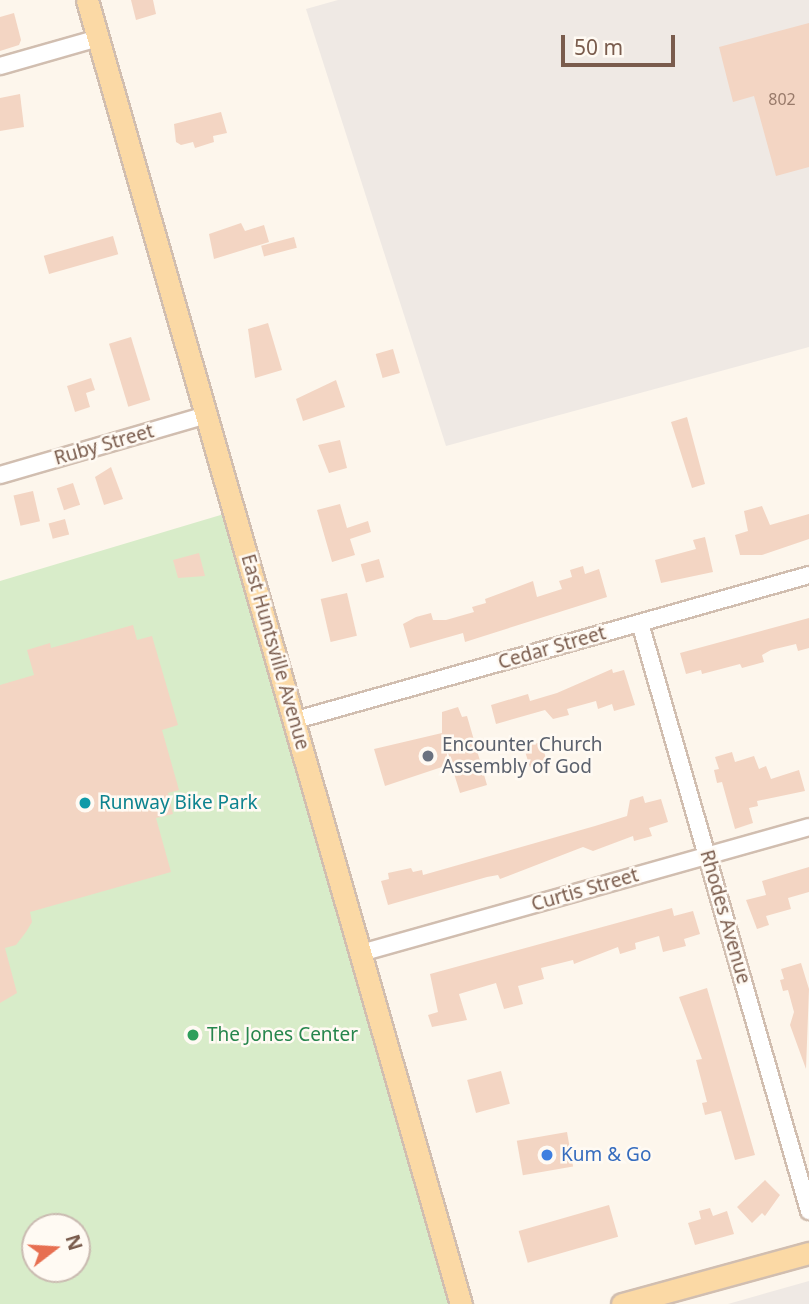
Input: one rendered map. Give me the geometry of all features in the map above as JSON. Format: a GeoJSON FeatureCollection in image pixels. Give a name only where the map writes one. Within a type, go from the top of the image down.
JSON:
{"type":"FeatureCollection","features":[{"type":"Feature","properties":{"kind":"main road","name":"East Huntsville Avenue"},"geometry":{"type":"LineString","coordinates":[[87,0],[296,720],[461,1304]]}},
{"type":"Feature","properties":{"kind":"main road"},"geometry":{"type":"LineString","coordinates":[[622,1304],[648,1301],[809,1253]]}},
{"type":"Feature","properties":{"kind":"street"},"geometry":{"type":"LineString","coordinates":[[0,66],[98,38]]}},
{"type":"Feature","properties":{"kind":"street","name":"Ruby Street"},"geometry":{"type":"LineString","coordinates":[[0,475],[207,415]]}},
{"type":"Feature","properties":{"kind":"street","name":"Cedar Street"},"geometry":{"type":"LineString","coordinates":[[296,720],[809,575]]}},
{"type":"Feature","properties":{"kind":"street","name":"Rhodes Avenue"},"geometry":{"type":"LineString","coordinates":[[640,623],[809,1211]]}},
{"type":"Feature","properties":{"kind":"street","name":"Curtis Street"},"geometry":{"type":"LineString","coordinates":[[361,953],[809,827]]}},
{"type":"Feature","properties":{"kind":"shaded area"},"geometry":{"type":"Polygon","coordinates":[[[338,0],[809,0],[809,347],[446,446],[306,9],[338,0]]]}},
{"type":"Feature","properties":{"kind":"shaded area"},"geometry":{"type":"Polygon","coordinates":[[[809,1281],[809,1304],[728,1304],[809,1281]]]}},
{"type":"Feature","properties":{"kind":"green space","name":"The Jones Center"},"geometry":{"type":"Polygon","coordinates":[[[234,511],[462,1304],[0,1304],[0,581],[234,511]]]}},
{"type":"Feature","properties":{"kind":"building"},"geometry":{"type":"Polygon","coordinates":[[[131,0],[153,0],[156,14],[136,20],[131,0]]]}},
{"type":"Feature","properties":{"kind":"building"},"geometry":{"type":"Polygon","coordinates":[[[14,13],[21,40],[19,45],[0,51],[0,17],[14,13]]]}},
{"type":"Feature","properties":{"kind":"building"},"geometry":{"type":"Polygon","coordinates":[[[809,23],[809,167],[776,176],[754,96],[733,102],[719,47],[809,23]]]}},
{"type":"Feature","properties":{"kind":"building"},"geometry":{"type":"Polygon","coordinates":[[[20,94],[24,127],[0,131],[0,98],[20,94]]]}},
{"type":"Feature","properties":{"kind":"building"},"geometry":{"type":"Polygon","coordinates":[[[221,112],[227,133],[213,136],[214,142],[195,148],[193,142],[181,145],[176,142],[174,124],[221,112]]]}},
{"type":"Feature","properties":{"kind":"building"},"geometry":{"type":"Polygon","coordinates":[[[241,223],[245,231],[264,225],[269,242],[214,259],[209,234],[241,223]]]}},
{"type":"Feature","properties":{"kind":"building"},"geometry":{"type":"Polygon","coordinates":[[[113,236],[118,254],[49,274],[44,256],[113,236]]]}},
{"type":"Feature","properties":{"kind":"building"},"geometry":{"type":"Polygon","coordinates":[[[294,237],[297,248],[264,256],[261,246],[294,237]]]}},
{"type":"Feature","properties":{"kind":"building"},"geometry":{"type":"Polygon","coordinates":[[[268,323],[282,370],[255,378],[248,329],[268,323]]]}},
{"type":"Feature","properties":{"kind":"building"},"geometry":{"type":"Polygon","coordinates":[[[131,337],[150,400],[128,407],[109,344],[131,337]]]}},
{"type":"Feature","properties":{"kind":"building"},"geometry":{"type":"Polygon","coordinates":[[[393,349],[400,373],[383,378],[376,354],[393,349]]]}},
{"type":"Feature","properties":{"kind":"building"},"geometry":{"type":"Polygon","coordinates":[[[91,378],[95,390],[86,393],[90,407],[75,412],[67,386],[91,378]]]}},
{"type":"Feature","properties":{"kind":"building"},"geometry":{"type":"Polygon","coordinates":[[[336,380],[345,407],[303,421],[296,399],[336,380]]]}},
{"type":"Feature","properties":{"kind":"building"},"geometry":{"type":"Polygon","coordinates":[[[687,417],[705,484],[692,488],[671,422],[687,417]]]}},
{"type":"Feature","properties":{"kind":"building"},"geometry":{"type":"Polygon","coordinates":[[[340,440],[347,468],[329,473],[318,445],[340,440]]]}},
{"type":"Feature","properties":{"kind":"building"},"geometry":{"type":"Polygon","coordinates":[[[111,467],[123,499],[104,505],[95,477],[111,467]]]}},
{"type":"Feature","properties":{"kind":"building"},"geometry":{"type":"Polygon","coordinates":[[[73,483],[80,505],[64,510],[57,488],[73,483]]]}},
{"type":"Feature","properties":{"kind":"building"},"geometry":{"type":"Polygon","coordinates":[[[33,491],[40,521],[20,526],[14,495],[33,491]]]}},
{"type":"Feature","properties":{"kind":"building"},"geometry":{"type":"Polygon","coordinates":[[[340,504],[347,528],[368,521],[371,532],[350,539],[355,555],[332,562],[317,510],[340,504]]]}},
{"type":"Feature","properties":{"kind":"building"},"geometry":{"type":"Polygon","coordinates":[[[762,506],[770,525],[809,514],[809,539],[762,555],[740,555],[735,535],[748,531],[744,511],[762,506]]]}},
{"type":"Feature","properties":{"kind":"building"},"geometry":{"type":"Polygon","coordinates":[[[65,519],[69,534],[53,539],[49,523],[65,519]]]}},
{"type":"Feature","properties":{"kind":"building"},"geometry":{"type":"Polygon","coordinates":[[[705,537],[713,572],[661,583],[655,560],[696,549],[693,540],[705,537]]]}},
{"type":"Feature","properties":{"kind":"building"},"geometry":{"type":"Polygon","coordinates":[[[199,553],[205,576],[178,578],[173,560],[199,553]]]}},
{"type":"Feature","properties":{"kind":"building"},"geometry":{"type":"Polygon","coordinates":[[[379,559],[384,577],[366,583],[361,564],[379,559]]]}},
{"type":"Feature","properties":{"kind":"building"},"geometry":{"type":"Polygon","coordinates":[[[583,566],[585,574],[599,569],[607,597],[465,642],[463,633],[410,648],[403,624],[416,617],[431,613],[433,620],[446,620],[474,612],[472,607],[486,603],[485,599],[533,581],[537,597],[562,589],[559,581],[572,577],[570,570],[583,566]]]}},
{"type":"Feature","properties":{"kind":"building"},"geometry":{"type":"Polygon","coordinates":[[[347,593],[357,636],[331,642],[321,599],[347,593]]]}},
{"type":"Feature","properties":{"kind":"building"},"geometry":{"type":"Polygon","coordinates":[[[809,618],[809,648],[798,651],[796,644],[771,650],[762,655],[764,662],[742,668],[740,664],[702,674],[701,670],[686,674],[680,653],[809,618]]]}},
{"type":"Feature","properties":{"kind":"building","name":"Runway Bike Park"},"geometry":{"type":"Polygon","coordinates":[[[133,625],[137,640],[152,636],[178,725],[162,730],[179,790],[168,793],[173,814],[156,818],[171,872],[30,912],[32,922],[26,932],[16,945],[5,948],[17,993],[0,1003],[0,685],[34,675],[27,650],[50,643],[51,648],[133,625]]]}},
{"type":"Feature","properties":{"kind":"building"},"geometry":{"type":"Polygon","coordinates":[[[612,669],[613,673],[624,670],[635,705],[614,711],[612,704],[598,709],[596,701],[567,709],[569,715],[553,719],[545,710],[496,724],[491,705],[528,694],[530,701],[557,693],[612,669]]]}},
{"type":"Feature","properties":{"kind":"building","name":"Encounter Church Assembly of God"},"geometry":{"type":"Polygon","coordinates":[[[458,707],[462,717],[467,716],[487,785],[460,793],[451,764],[385,786],[374,749],[442,733],[442,712],[458,707]]]}},
{"type":"Feature","properties":{"kind":"building"},"geometry":{"type":"Polygon","coordinates":[[[541,742],[547,762],[530,767],[524,747],[541,742]]]}},
{"type":"Feature","properties":{"kind":"building"},"geometry":{"type":"Polygon","coordinates":[[[732,752],[735,762],[754,756],[759,769],[766,766],[771,779],[799,770],[805,791],[757,801],[758,806],[749,808],[753,823],[735,829],[722,782],[717,783],[714,770],[719,769],[715,757],[732,752]]]}},
{"type":"Feature","properties":{"kind":"building"},"geometry":{"type":"Polygon","coordinates":[[[643,796],[645,803],[661,799],[668,822],[649,828],[652,836],[634,841],[633,836],[593,851],[583,847],[500,879],[498,875],[487,877],[388,905],[381,881],[389,879],[388,873],[411,868],[413,872],[422,870],[423,875],[595,826],[627,816],[630,800],[643,796]]]}},
{"type":"Feature","properties":{"kind":"building"},"geometry":{"type":"Polygon","coordinates":[[[809,867],[809,892],[788,898],[791,909],[766,916],[769,925],[757,929],[746,900],[766,895],[762,881],[809,867]]]}},
{"type":"Feature","properties":{"kind":"building"},"geometry":{"type":"Polygon","coordinates":[[[672,908],[674,916],[693,911],[700,934],[684,939],[686,946],[663,952],[659,936],[635,943],[636,949],[620,954],[618,947],[574,964],[573,960],[541,968],[544,979],[518,986],[523,1004],[504,1009],[496,983],[459,994],[467,1020],[432,1027],[428,1015],[438,1012],[430,974],[672,908]]]}},
{"type":"Feature","properties":{"kind":"building"},"geometry":{"type":"Polygon","coordinates":[[[801,963],[809,989],[806,1069],[790,1025],[794,1012],[788,990],[783,991],[780,980],[784,979],[781,969],[801,963]]]}},
{"type":"Feature","properties":{"kind":"building"},"geometry":{"type":"Polygon","coordinates":[[[707,988],[755,1155],[735,1160],[721,1111],[705,1115],[702,1103],[707,1102],[696,1060],[702,1059],[679,997],[707,988]]]}},
{"type":"Feature","properties":{"kind":"building"},"geometry":{"type":"Polygon","coordinates":[[[501,1071],[510,1104],[476,1113],[467,1080],[501,1071]]]}},
{"type":"Feature","properties":{"kind":"building","name":"Kum & Go"},"geometry":{"type":"Polygon","coordinates":[[[567,1132],[573,1166],[523,1175],[517,1141],[567,1132]]]}},
{"type":"Feature","properties":{"kind":"building"},"geometry":{"type":"Polygon","coordinates":[[[765,1180],[780,1195],[765,1216],[762,1213],[752,1223],[737,1207],[765,1180]]]}},
{"type":"Feature","properties":{"kind":"building","name":"Kum & Go"},"geometry":{"type":"Polygon","coordinates":[[[609,1205],[618,1237],[528,1263],[519,1231],[609,1205]]]}},
{"type":"Feature","properties":{"kind":"building"},"geometry":{"type":"Polygon","coordinates":[[[710,1208],[713,1216],[727,1211],[734,1234],[695,1245],[688,1223],[701,1219],[699,1211],[710,1208]]]}},
{"type":"Feature","properties":{"kind":"place","name":"Encounter Church Assembly of God"},"geometry":{"type":"Point","coordinates":[428,756]}},
{"type":"Feature","properties":{"kind":"place","name":"Runway Bike Park"},"geometry":{"type":"Point","coordinates":[85,803]}},
{"type":"Feature","properties":{"kind":"place","name":"The Jones Center"},"geometry":{"type":"Point","coordinates":[193,1035]}},
{"type":"Feature","properties":{"kind":"place","name":"Kum & Go"},"geometry":{"type":"Point","coordinates":[547,1155]}}]}
